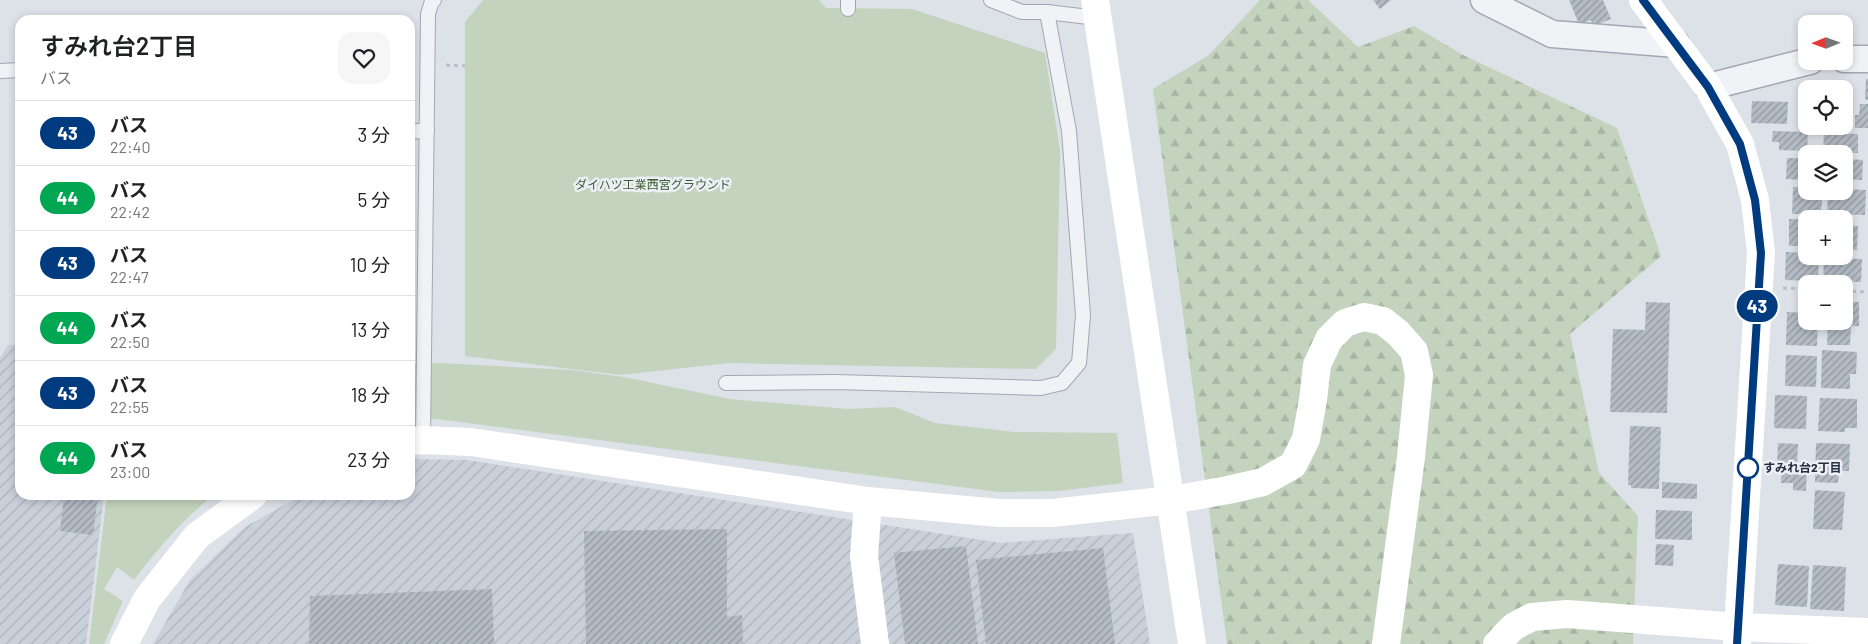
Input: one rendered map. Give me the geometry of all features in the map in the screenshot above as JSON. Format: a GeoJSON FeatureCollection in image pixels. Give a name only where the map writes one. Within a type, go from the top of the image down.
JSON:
{"type":"FeatureCollection","features":[{"type":"Feature","properties":{"kind":"street"},"geometry":{"type":"LineString","coordinates":[[1484,0],[1552,34],[1676,44]]}},
{"type":"Feature","properties":{"kind":"street"},"geometry":{"type":"LineString","coordinates":[[1643,0],[1708,87],[1740,144],[1755,200],[1761,253],[1738,635]]}},
{"type":"Feature","properties":{"kind":"street"},"geometry":{"type":"LineString","coordinates":[[1096,9],[1172,500],[1192,644]]}},
{"type":"Feature","properties":{"kind":"street"},"geometry":{"type":"LineString","coordinates":[[1853,59],[1868,59]]}},
{"type":"Feature","properties":{"kind":"street"},"geometry":{"type":"LineString","coordinates":[[1708,87],[1798,64]]}},
{"type":"Feature","properties":{"kind":"street"},"geometry":{"type":"LineString","coordinates":[[416,441],[471,442],[513,447],[868,501],[999,513],[1052,513],[1172,500],[1263,482],[1293,465],[1306,439],[1314,400],[1317,365],[1329,339],[1345,323],[1364,317],[1383,321],[1398,333],[1414,351],[1419,375],[1411,457],[1386,644]]}},
{"type":"Feature","properties":{"kind":"street"},"geometry":{"type":"LineString","coordinates":[[124,644],[147,599],[197,536],[246,500]]}},
{"type":"Feature","properties":{"kind":"street"},"geometry":{"type":"LineString","coordinates":[[868,501],[864,556],[875,644]]}},
{"type":"Feature","properties":{"kind":"street"},"geometry":{"type":"LineString","coordinates":[[1497,644],[1513,627],[1532,617],[1567,614],[1738,635],[1868,632]]}},
{"type":"Feature","properties":{"kind":"lane"},"geometry":{"type":"LineString","coordinates":[[416,441],[427,130],[428,14],[434,0]]}},
{"type":"Feature","properties":{"kind":"lane"},"geometry":{"type":"LineString","coordinates":[[991,0],[1022,12],[1096,9]]}},
{"type":"Feature","properties":{"kind":"lane"},"geometry":{"type":"LineString","coordinates":[[726,384],[836,382],[1042,388],[1062,383],[1079,362],[1083,315],[1069,131],[1047,12]]}},
{"type":"Feature","properties":{"kind":"lane"},"geometry":{"type":"LineString","coordinates":[[0,71],[15,70]]}},
{"type":"Feature","properties":{"kind":"lane"},"geometry":{"type":"LineString","coordinates":[[415,131],[427,130]]}},
{"type":"Feature","properties":{"kind":"path"},"geometry":{"type":"LineString","coordinates":[[444,65],[465,66]]}},
{"type":"Feature","properties":{"kind":"path"},"geometry":{"type":"LineString","coordinates":[[1780,288],[1798,289]]}},
{"type":"Feature","properties":{"kind":"path"},"geometry":{"type":"LineString","coordinates":[[1853,291],[1868,292]]}},
{"type":"Feature","properties":{"kind":"shaded area"},"geometry":{"type":"Polygon","coordinates":[[[15,344],[15,500],[103,500],[86,644],[0,644],[0,358],[8,345],[15,344]]]}},
{"type":"Feature","properties":{"kind":"shaded area"},"geometry":{"type":"Polygon","coordinates":[[[415,459],[467,460],[1001,543],[1133,533],[1150,644],[153,644],[190,580],[245,527],[293,500],[415,500],[415,459]]]}},
{"type":"Feature","properties":{"kind":"green space","name":"ダイハツ工業西宮グラウンド"},"geometry":{"type":"Polygon","coordinates":[[[483,0],[819,0],[826,8],[912,9],[1045,53],[1060,151],[1056,349],[1036,369],[729,363],[620,375],[465,356],[465,22],[483,0]]]}},
{"type":"Feature","properties":{"kind":"green space"},"geometry":{"type":"Polygon","coordinates":[[[1260,0],[1308,0],[1358,47],[1414,26],[1463,55],[1617,128],[1661,256],[1570,334],[1599,473],[1638,516],[1633,644],[1227,644],[1153,89],[1209,55],[1260,0]]]}},
{"type":"Feature","properties":{"kind":"green space"},"geometry":{"type":"Polygon","coordinates":[[[438,363],[571,370],[624,377],[730,399],[848,409],[895,407],[935,423],[1014,432],[1117,433],[1123,483],[1059,491],[999,492],[437,419],[415,421],[415,364],[438,363]]]}},
{"type":"Feature","properties":{"kind":"green space"},"geometry":{"type":"Polygon","coordinates":[[[106,500],[207,500],[171,535],[134,580],[117,567],[104,589],[123,601],[104,644],[89,644],[106,500]]]}},
{"type":"Feature","properties":{"kind":"building"},"geometry":{"type":"Polygon","coordinates":[[[1373,0],[1391,0],[1380,9],[1373,0]]]}},
{"type":"Feature","properties":{"kind":"building"},"geometry":{"type":"Polygon","coordinates":[[[1569,0],[1603,0],[1611,19],[1593,26],[1591,20],[1579,24],[1569,0]]]}},
{"type":"Feature","properties":{"kind":"building"},"geometry":{"type":"Polygon","coordinates":[[[1866,79],[1868,79],[1868,100],[1865,99],[1866,79]]]}},
{"type":"Feature","properties":{"kind":"building"},"geometry":{"type":"Polygon","coordinates":[[[1752,101],[1788,102],[1787,124],[1751,123],[1752,101]]]}},
{"type":"Feature","properties":{"kind":"building"},"geometry":{"type":"Polygon","coordinates":[[[1860,104],[1868,104],[1868,128],[1855,128],[1855,115],[1859,115],[1860,104]]]}},
{"type":"Feature","properties":{"kind":"building"},"geometry":{"type":"Polygon","coordinates":[[[1773,131],[1798,132],[1798,135],[1808,135],[1807,145],[1798,145],[1798,151],[1779,150],[1779,142],[1772,142],[1773,131]]]}},
{"type":"Feature","properties":{"kind":"building"},"geometry":{"type":"Polygon","coordinates":[[[1858,134],[1858,153],[1853,153],[1853,145],[1823,145],[1824,135],[1858,134]]]}},
{"type":"Feature","properties":{"kind":"building"},"geometry":{"type":"Polygon","coordinates":[[[1787,158],[1798,158],[1798,180],[1786,179],[1787,158]]]}},
{"type":"Feature","properties":{"kind":"building"},"geometry":{"type":"Polygon","coordinates":[[[1853,159],[1863,160],[1862,180],[1853,180],[1853,159]]]}},
{"type":"Feature","properties":{"kind":"building"},"geometry":{"type":"Polygon","coordinates":[[[1793,187],[1798,187],[1798,200],[1822,200],[1821,210],[1798,210],[1798,214],[1792,214],[1793,187]]]}},
{"type":"Feature","properties":{"kind":"building"},"geometry":{"type":"Polygon","coordinates":[[[1853,189],[1866,190],[1865,215],[1853,215],[1853,210],[1827,210],[1828,200],[1853,200],[1853,189]]]}},
{"type":"Feature","properties":{"kind":"building"},"geometry":{"type":"Polygon","coordinates":[[[1789,219],[1798,219],[1798,246],[1789,246],[1789,219]]]}},
{"type":"Feature","properties":{"kind":"building"},"geometry":{"type":"Polygon","coordinates":[[[1853,226],[1858,226],[1857,250],[1853,250],[1853,226]]]}},
{"type":"Feature","properties":{"kind":"building"},"geometry":{"type":"Polygon","coordinates":[[[1786,252],[1798,253],[1798,265],[1819,265],[1818,275],[1798,275],[1798,280],[1785,280],[1786,252]]]}},
{"type":"Feature","properties":{"kind":"building"},"geometry":{"type":"Polygon","coordinates":[[[1853,259],[1862,259],[1861,282],[1853,282],[1853,275],[1823,275],[1824,265],[1853,265],[1853,259]]]}},
{"type":"Feature","properties":{"kind":"building"},"geometry":{"type":"Polygon","coordinates":[[[1646,302],[1670,303],[1667,413],[1610,412],[1613,329],[1645,330],[1646,302]]]}},
{"type":"Feature","properties":{"kind":"building"},"geometry":{"type":"Polygon","coordinates":[[[1853,302],[1859,302],[1859,326],[1853,326],[1853,302]]]}},
{"type":"Feature","properties":{"kind":"building"},"geometry":{"type":"Polygon","coordinates":[[[1787,312],[1798,313],[1798,330],[1818,330],[1817,346],[1786,345],[1787,312]]]}},
{"type":"Feature","properties":{"kind":"building"},"geometry":{"type":"Polygon","coordinates":[[[1828,330],[1851,330],[1850,345],[1827,345],[1828,330]]]}},
{"type":"Feature","properties":{"kind":"building"},"geometry":{"type":"Polygon","coordinates":[[[1822,350],[1857,352],[1856,374],[1850,374],[1850,389],[1821,388],[1822,350]]]}},
{"type":"Feature","properties":{"kind":"building"},"geometry":{"type":"Polygon","coordinates":[[[1786,355],[1817,356],[1816,387],[1785,386],[1786,355]]]}},
{"type":"Feature","properties":{"kind":"building"},"geometry":{"type":"Polygon","coordinates":[[[1775,395],[1807,396],[1806,429],[1774,428],[1775,395]]]}},
{"type":"Feature","properties":{"kind":"building"},"geometry":{"type":"Polygon","coordinates":[[[1820,398],[1857,399],[1857,428],[1845,428],[1845,432],[1818,431],[1820,398]]]}},
{"type":"Feature","properties":{"kind":"building"},"geometry":{"type":"Polygon","coordinates":[[[1630,426],[1661,427],[1659,489],[1631,488],[1631,485],[1628,485],[1630,426]]]}},
{"type":"Feature","properties":{"kind":"building"},"geometry":{"type":"Polygon","coordinates":[[[1778,443],[1798,444],[1797,466],[1777,465],[1778,443]]]}},
{"type":"Feature","properties":{"kind":"building"},"geometry":{"type":"Polygon","coordinates":[[[1816,443],[1850,444],[1849,471],[1839,471],[1838,483],[1815,482],[1816,443]]]}},
{"type":"Feature","properties":{"kind":"building"},"geometry":{"type":"Polygon","coordinates":[[[1782,466],[1807,467],[1806,491],[1793,490],[1793,483],[1781,483],[1782,466]]]}},
{"type":"Feature","properties":{"kind":"building"},"geometry":{"type":"Polygon","coordinates":[[[1662,482],[1697,484],[1697,499],[1662,498],[1662,482]]]}},
{"type":"Feature","properties":{"kind":"building"},"geometry":{"type":"Polygon","coordinates":[[[1815,490],[1845,492],[1842,530],[1813,529],[1815,490]]]}},
{"type":"Feature","properties":{"kind":"building"},"geometry":{"type":"Polygon","coordinates":[[[63,500],[97,500],[93,535],[60,531],[63,500]]]}},
{"type":"Feature","properties":{"kind":"building"},"geometry":{"type":"Polygon","coordinates":[[[1656,510],[1692,511],[1692,540],[1655,539],[1656,510]]]}},
{"type":"Feature","properties":{"kind":"building"},"geometry":{"type":"Polygon","coordinates":[[[727,529],[727,617],[742,615],[743,644],[586,644],[584,531],[727,529]]]}},
{"type":"Feature","properties":{"kind":"building"},"geometry":{"type":"Polygon","coordinates":[[[1656,544],[1674,545],[1673,566],[1655,565],[1656,544]]]}},
{"type":"Feature","properties":{"kind":"building"},"geometry":{"type":"Polygon","coordinates":[[[966,546],[978,644],[905,644],[894,553],[966,546]]]}},
{"type":"Feature","properties":{"kind":"building"},"geometry":{"type":"Polygon","coordinates":[[[1103,548],[1115,644],[986,644],[976,560],[1103,548]]]}},
{"type":"Feature","properties":{"kind":"building"},"geometry":{"type":"Polygon","coordinates":[[[1778,564],[1809,566],[1807,607],[1775,605],[1778,564]]]}},
{"type":"Feature","properties":{"kind":"building"},"geometry":{"type":"Polygon","coordinates":[[[1813,565],[1846,567],[1844,611],[1810,609],[1813,565]]]}},
{"type":"Feature","properties":{"kind":"building"},"geometry":{"type":"Polygon","coordinates":[[[492,589],[494,644],[309,644],[310,596],[492,589]]]}},
{"type":"Feature","properties":{"kind":"bus line","name":"43"},"geometry":{"type":"LineString","coordinates":[[1643,0],[1708,87],[1740,144],[1755,200],[1761,253],[1737,644]]}},
{"type":"Feature","properties":{"kind":"place","name":"すみれ台2丁目"},"geometry":{"type":"Point","coordinates":[1748,468]}}]}
